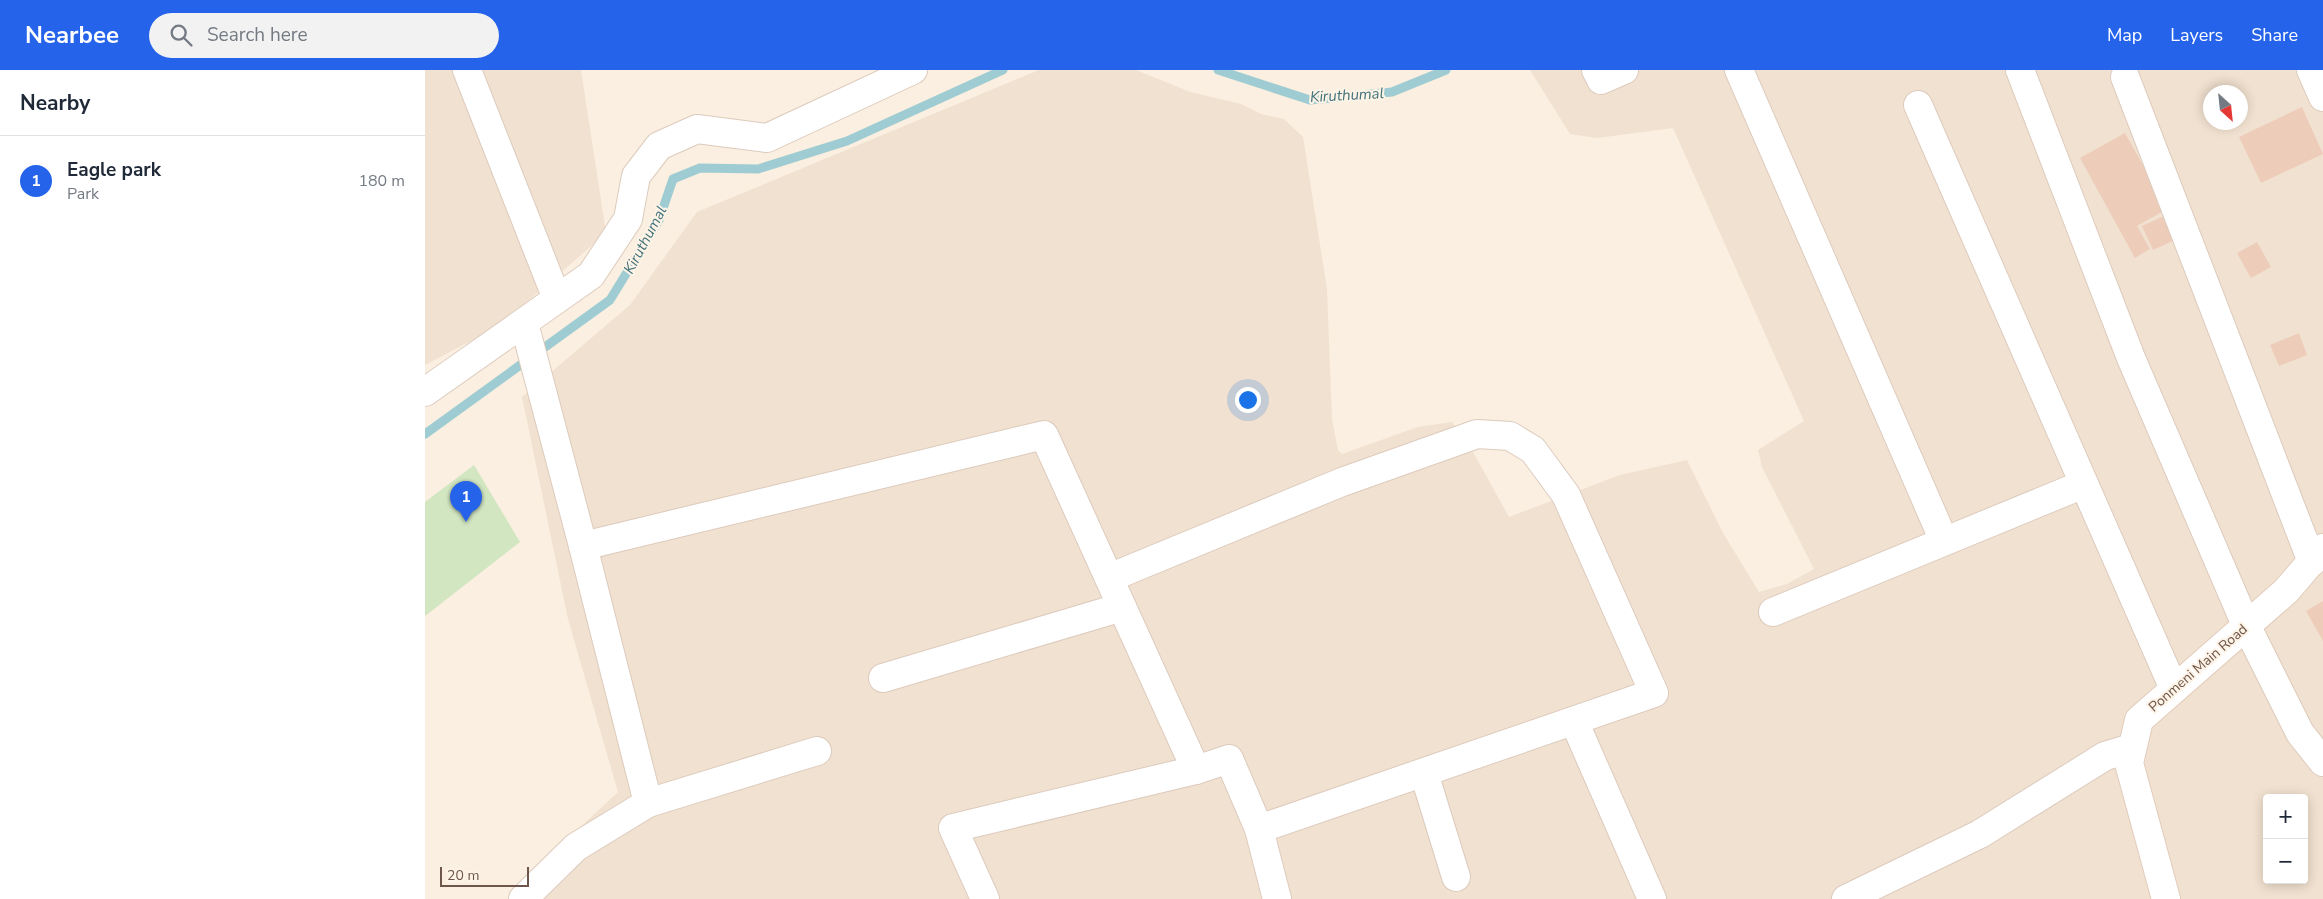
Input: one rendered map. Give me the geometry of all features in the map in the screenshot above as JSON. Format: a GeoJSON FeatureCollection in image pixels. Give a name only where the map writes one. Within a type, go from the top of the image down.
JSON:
{"type":"FeatureCollection","features":[{"type":"Feature","properties":{"kind":"street"},"geometry":{"type":"LineString","coordinates":[[467,70],[557,299]]}},
{"type":"Feature","properties":{"kind":"street"},"geometry":{"type":"LineString","coordinates":[[425,392],[591,275],[627,219],[637,176],[659,146],[697,129],[767,138],[913,70]]}},
{"type":"Feature","properties":{"kind":"street"},"geometry":{"type":"LineString","coordinates":[[1596,70],[1601,80],[1624,70]]}},
{"type":"Feature","properties":{"kind":"street"},"geometry":{"type":"LineString","coordinates":[[1739,70],[1944,541]]}},
{"type":"Feature","properties":{"kind":"street"},"geometry":{"type":"LineString","coordinates":[[2020,70],[2131,358],[2246,626],[2300,733],[2323,762]]}},
{"type":"Feature","properties":{"kind":"street"},"geometry":{"type":"LineString","coordinates":[[2311,70],[2323,97]]}},
{"type":"Feature","properties":{"kind":"street"},"geometry":{"type":"LineString","coordinates":[[2125,76],[2317,555]]}},
{"type":"Feature","properties":{"kind":"street"},"geometry":{"type":"LineString","coordinates":[[1918,105],[2175,689]]}},
{"type":"Feature","properties":{"kind":"street"},"geometry":{"type":"LineString","coordinates":[[524,323],[648,803]]}},
{"type":"Feature","properties":{"kind":"street"},"geometry":{"type":"LineString","coordinates":[[583,546],[1044,434],[1195,770]]}},
{"type":"Feature","properties":{"kind":"street"},"geometry":{"type":"LineString","coordinates":[[1109,578],[1342,482],[1477,434],[1510,436],[1533,450],[1566,495],[1654,693],[1259,829]]}},
{"type":"Feature","properties":{"kind":"street"},"geometry":{"type":"LineString","coordinates":[[1773,612],[2084,484]]}},
{"type":"Feature","properties":{"kind":"street","name":"Ponmeni Main Road"},"geometry":{"type":"LineString","coordinates":[[2166,899],[2129,763],[2139,720],[2286,591],[2317,555]]}},
{"type":"Feature","properties":{"kind":"street"},"geometry":{"type":"LineString","coordinates":[[883,678],[1122,607]]}},
{"type":"Feature","properties":{"kind":"street"},"geometry":{"type":"LineString","coordinates":[[1574,721],[1652,899]]}},
{"type":"Feature","properties":{"kind":"street"},"geometry":{"type":"LineString","coordinates":[[1846,899],[1980,834],[2105,756],[2133,748]]}},
{"type":"Feature","properties":{"kind":"street"},"geometry":{"type":"LineString","coordinates":[[523,899],[577,847],[648,803],[817,751]]}},
{"type":"Feature","properties":{"kind":"street"},"geometry":{"type":"LineString","coordinates":[[985,899],[953,828],[1195,770],[1229,759],[1259,829],[1277,899]]}},
{"type":"Feature","properties":{"kind":"street"},"geometry":{"type":"LineString","coordinates":[[1424,773],[1456,877]]}},
{"type":"Feature","properties":{"kind":"shaded area"},"geometry":{"type":"Polygon","coordinates":[[[425,70],[581,70],[606,233],[501,325],[425,365],[425,70]]]}},
{"type":"Feature","properties":{"kind":"shaded area"},"geometry":{"type":"Polygon","coordinates":[[[1039,70],[1136,70],[1190,92],[1241,104],[1261,114],[1284,119],[1303,137],[1327,289],[1332,420],[1338,450],[1342,454],[1418,427],[1452,422],[1468,443],[1509,517],[1620,475],[1687,460],[1723,533],[1759,592],[1787,584],[1814,569],[1762,467],[1758,450],[1804,421],[1673,128],[1597,138],[1570,134],[1530,70],[2323,70],[2323,899],[514,899],[510,893],[618,792],[568,619],[522,397],[630,305],[697,212],[1039,70]]]}},
{"type":"Feature","properties":{"kind":"green space"},"geometry":{"type":"Polygon","coordinates":[[[474,465],[520,542],[425,616],[425,502],[474,465]]]}},
{"type":"Feature","properties":{"kind":"building"},"geometry":{"type":"Polygon","coordinates":[[[2302,107],[2323,154],[2261,183],[2239,137],[2302,107]]]}},
{"type":"Feature","properties":{"kind":"building"},"geometry":{"type":"Polygon","coordinates":[[[2125,133],[2167,209],[2137,226],[2150,249],[2135,258],[2080,158],[2125,133]]]}},
{"type":"Feature","properties":{"kind":"building"},"geometry":{"type":"Polygon","coordinates":[[[2164,216],[2175,240],[2153,250],[2142,226],[2164,216]]]}},
{"type":"Feature","properties":{"kind":"building"},"geometry":{"type":"Polygon","coordinates":[[[2257,242],[2271,267],[2251,278],[2237,253],[2257,242]]]}},
{"type":"Feature","properties":{"kind":"building"},"geometry":{"type":"Polygon","coordinates":[[[2299,333],[2307,355],[2279,366],[2270,345],[2299,333]]]}},
{"type":"Feature","properties":{"kind":"building"},"geometry":{"type":"Polygon","coordinates":[[[2323,601],[2323,641],[2306,611],[2323,601]]]}},
{"type":"Feature","properties":{"kind":"waterway","name":"Kiruthumal"},"geometry":{"type":"LineString","coordinates":[[425,434],[610,300],[659,220],[673,179],[700,168],[758,169],[847,141],[1003,70]]}},
{"type":"Feature","properties":{"kind":"waterway","name":"Kiruthumal"},"geometry":{"type":"LineString","coordinates":[[1218,70],[1310,100],[1392,92],[1446,70]]}},
{"type":"Feature","properties":{"kind":"place","name":"Eagle park"},"geometry":{"type":"Point","coordinates":[466,522]}}]}
